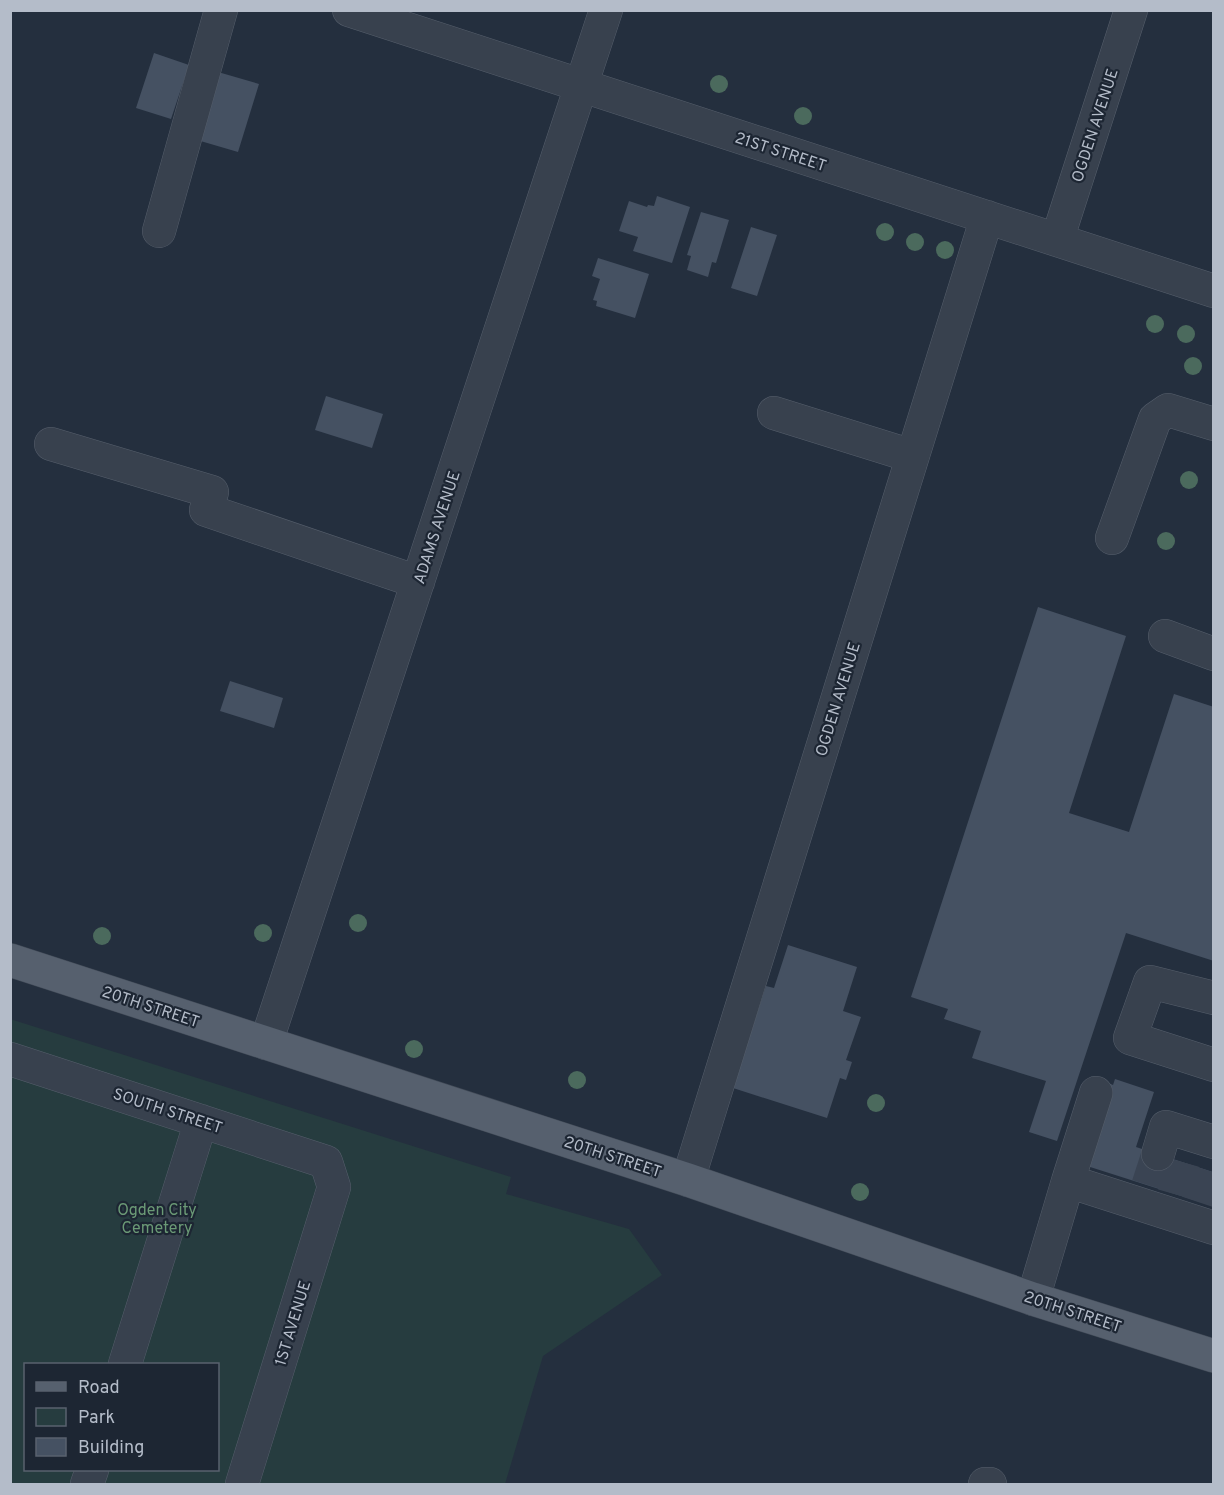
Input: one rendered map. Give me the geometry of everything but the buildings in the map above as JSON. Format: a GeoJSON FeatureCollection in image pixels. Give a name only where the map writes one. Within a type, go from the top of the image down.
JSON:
{"type":"FeatureCollection","features":[{"type":"Feature","properties":{"kind":"main road","name":"20TH STREET"},"geometry":{"type":"LineString","coordinates":[[10,960],[688,1180],[1033,1299],[1214,1356]]}},
{"type":"Feature","properties":{"kind":"street"},"geometry":{"type":"LineString","coordinates":[[159,231],[221,10]]}},
{"type":"Feature","properties":{"kind":"street","name":"21ST STREET"},"geometry":{"type":"LineString","coordinates":[[349,10],[1214,291]]}},
{"type":"Feature","properties":{"kind":"street","name":"ADAMS AVENUE"},"geometry":{"type":"LineString","coordinates":[[266,1043],[606,10]]}},
{"type":"Feature","properties":{"kind":"street","name":"OGDEN AVENUE"},"geometry":{"type":"LineString","coordinates":[[1057,240],[1131,10]]}},
{"type":"Feature","properties":{"kind":"street","name":"OGDEN AVENUE"},"geometry":{"type":"LineString","coordinates":[[688,1180],[987,217]]}},
{"type":"Feature","properties":{"kind":"street"},"geometry":{"type":"LineString","coordinates":[[1112,538],[1155,419],[1168,410],[1214,424]]}},
{"type":"Feature","properties":{"kind":"street"},"geometry":{"type":"LineString","coordinates":[[774,413],[912,456]]}},
{"type":"Feature","properties":{"kind":"street"},"geometry":{"type":"LineString","coordinates":[[51,444],[212,492],[206,510],[418,582]]}},
{"type":"Feature","properties":{"kind":"street"},"geometry":{"type":"LineString","coordinates":[[1165,636],[1214,654]]}},
{"type":"Feature","properties":{"kind":"street"},"geometry":{"type":"LineString","coordinates":[[1214,998],[1150,982],[1130,1038],[1214,1065]]}},
{"type":"Feature","properties":{"kind":"street","name":"SOUTH STREET"},"geometry":{"type":"LineString","coordinates":[[10,1059],[326,1162]]}},
{"type":"Feature","properties":{"kind":"street"},"geometry":{"type":"LineString","coordinates":[[1033,1299],[1096,1093]]}},
{"type":"Feature","properties":{"kind":"street"},"geometry":{"type":"LineString","coordinates":[[126,1363],[201,1121]]}},
{"type":"Feature","properties":{"kind":"street","name":"1ST AVENUE"},"geometry":{"type":"LineString","coordinates":[[242,1485],[334,1187],[326,1162]]}},
{"type":"Feature","properties":{"kind":"street"},"geometry":{"type":"LineString","coordinates":[[1068,1181],[1177,1207]]}},
{"type":"Feature","properties":{"kind":"green space","name":"Ogden City Cemetery"},"geometry":{"type":"Polygon","coordinates":[[[10,1019],[511,1177],[506,1194],[629,1229],[662,1275],[543,1356],[505,1484],[11,1484],[10,1019]]]}},
{"type":"Feature","properties":{"kind":"tunnel"},"geometry":{"type":"LineString","coordinates":[[1148,1185],[1158,1154]]}},
{"type":"Feature","properties":{"kind":"tunnel"},"geometry":{"type":"LineString","coordinates":[[1174,1194],[1183,1162]]}},
{"type":"Feature","properties":{"kind":"tunnel"},"geometry":{"type":"LineString","coordinates":[[1198,1202],[1209,1169]]}}]}
